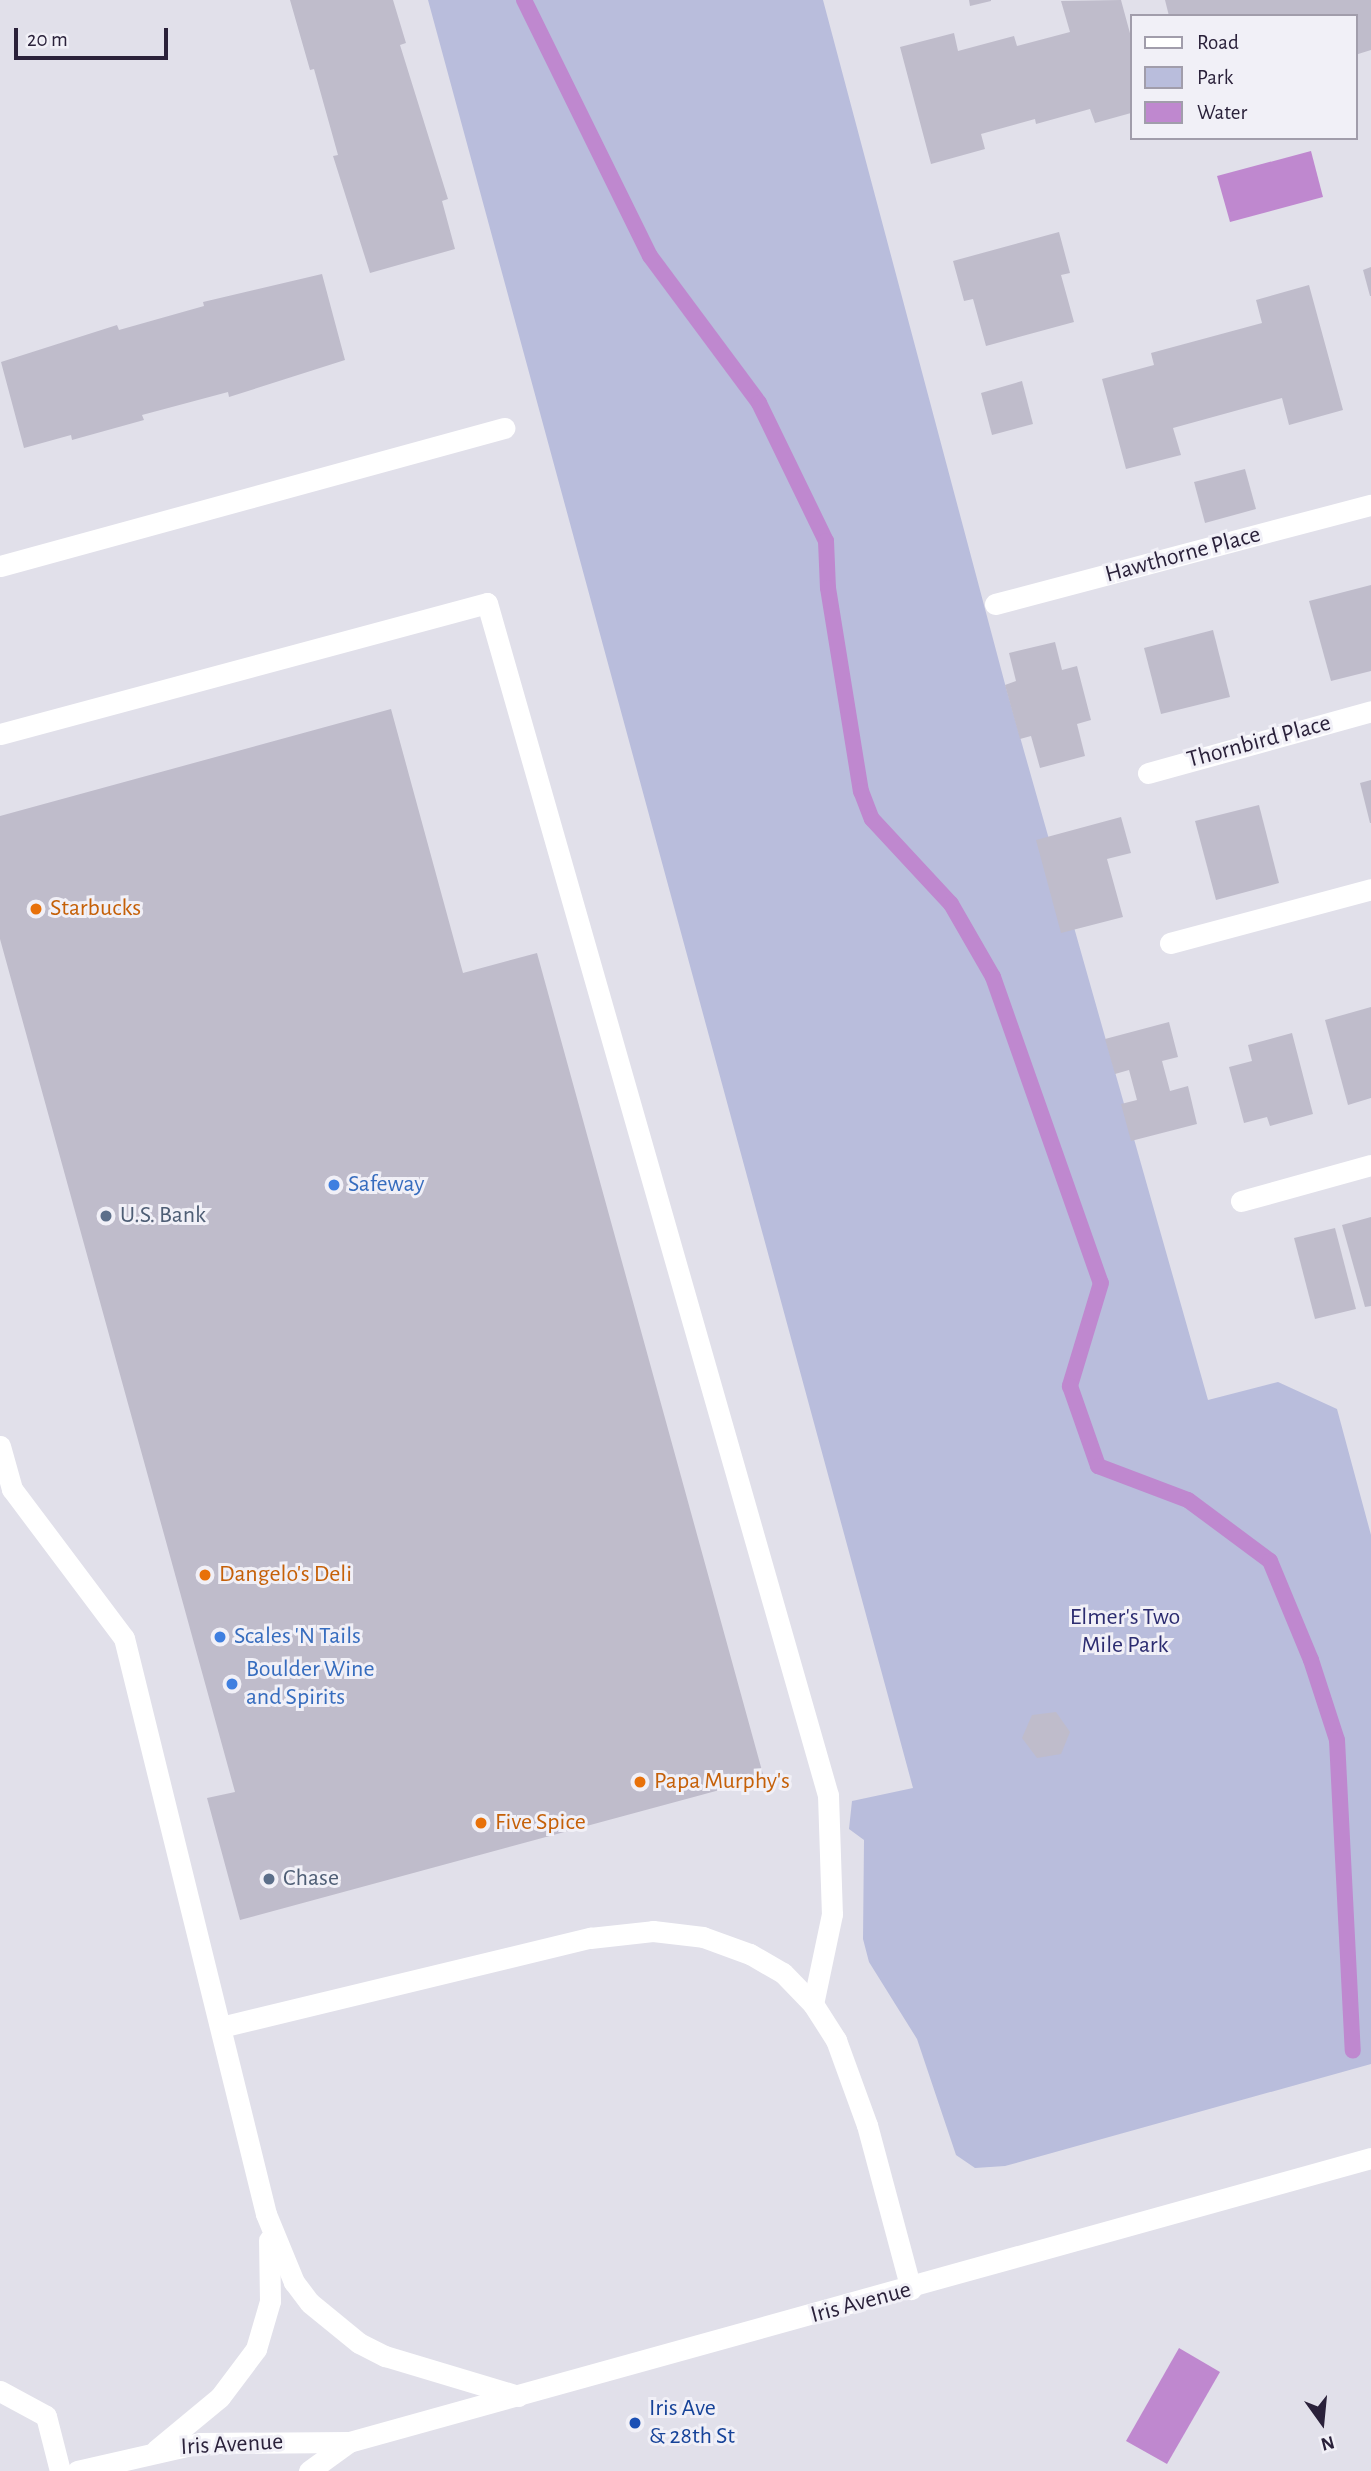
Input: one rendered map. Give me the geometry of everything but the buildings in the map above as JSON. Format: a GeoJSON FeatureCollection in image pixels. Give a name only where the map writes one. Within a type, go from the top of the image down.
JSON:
{"type":"FeatureCollection","features":[{"type":"Feature","properties":{"kind":"main road"},"geometry":{"type":"LineString","coordinates":[[0,566],[505,428]]}},
{"type":"Feature","properties":{"kind":"main road","name":"Hawthorne Place"},"geometry":{"type":"LineString","coordinates":[[995,604],[1371,505]]}},
{"type":"Feature","properties":{"kind":"main road"},"geometry":{"type":"LineString","coordinates":[[0,734],[488,603],[828,1795],[832,1913],[813,2004]]}},
{"type":"Feature","properties":{"kind":"main road","name":"Thornbird Place"},"geometry":{"type":"LineString","coordinates":[[1148,773],[1371,711]]}},
{"type":"Feature","properties":{"kind":"main road"},"geometry":{"type":"LineString","coordinates":[[1170,943],[1371,889]]}},
{"type":"Feature","properties":{"kind":"main road"},"geometry":{"type":"LineString","coordinates":[[1241,1200],[1371,1165]]}},
{"type":"Feature","properties":{"kind":"main road"},"geometry":{"type":"LineString","coordinates":[[0,1446],[12,1489],[124,1638],[266,2214],[294,2282],[336,2326],[385,2356],[518,2396]]}},
{"type":"Feature","properties":{"kind":"main road"},"geometry":{"type":"LineString","coordinates":[[222,2027],[590,1938],[653,1931],[703,1937],[750,1954],[783,1973],[813,2004],[836,2040],[852,2077],[911,2289]]}},
{"type":"Feature","properties":{"kind":"main road","name":"Iris Avenue"},"geometry":{"type":"LineString","coordinates":[[77,2471],[156,2450],[243,2441],[349,2442],[911,2289],[1371,2158]]}},
{"type":"Feature","properties":{"kind":"main road"},"geometry":{"type":"LineString","coordinates":[[156,2450],[220,2397],[256,2350],[270,2301],[266,2214]]}},
{"type":"Feature","properties":{"kind":"main road"},"geometry":{"type":"LineString","coordinates":[[0,2391],[46,2416],[60,2471]]}},
{"type":"Feature","properties":{"kind":"main road","name":"Iris Avenue"},"geometry":{"type":"LineString","coordinates":[[309,2471],[349,2442]]}},
{"type":"Feature","properties":{"kind":"green space","name":"Elmer's Two Mile Park"},"geometry":{"type":"Polygon","coordinates":[[[428,0],[823,0],[1005,684],[1208,1400],[1278,1382],[1337,1409],[1371,1535],[1371,2064],[1005,2166],[975,2168],[956,2155],[917,2039],[869,1962],[863,1939],[864,1840],[849,1829],[852,1801],[913,1788],[428,0]]]}},
{"type":"Feature","properties":{"kind":"water"},"geometry":{"type":"Polygon","coordinates":[[[1311,151],[1323,197],[1230,222],[1217,176],[1311,151]]]}},
{"type":"Feature","properties":{"kind":"water"},"geometry":{"type":"Polygon","coordinates":[[[1179,2348],[1220,2372],[1167,2464],[1126,2441],[1179,2348]]]}},
{"type":"Feature","properties":{"kind":"waterway"},"geometry":{"type":"LineString","coordinates":[[524,0],[650,256],[759,403],[826,541],[828,588],[861,791],[872,819],[951,904],[993,977],[1101,1283],[1070,1386],[1098,1466],[1188,1500],[1270,1561],[1311,1660],[1337,1740],[1353,2051]]}},
{"type":"Feature","properties":{"kind":"place","name":"Starbucks"},"geometry":{"type":"Point","coordinates":[36,909]}},
{"type":"Feature","properties":{"kind":"place","name":"Safeway"},"geometry":{"type":"Point","coordinates":[334,1185]}},
{"type":"Feature","properties":{"kind":"place","name":"U.S. Bank"},"geometry":{"type":"Point","coordinates":[106,1216]}},
{"type":"Feature","properties":{"kind":"place","name":"Dangelo's Deli"},"geometry":{"type":"Point","coordinates":[205,1575]}},
{"type":"Feature","properties":{"kind":"place","name":"Scales 'N Tails"},"geometry":{"type":"Point","coordinates":[220,1637]}},
{"type":"Feature","properties":{"kind":"place","name":"Boulder Wine and Spirits"},"geometry":{"type":"Point","coordinates":[232,1684]}},
{"type":"Feature","properties":{"kind":"place","name":"Papa Murphy's"},"geometry":{"type":"Point","coordinates":[640,1782]}},
{"type":"Feature","properties":{"kind":"place","name":"Five Spice"},"geometry":{"type":"Point","coordinates":[481,1823]}},
{"type":"Feature","properties":{"kind":"place","name":"Chase"},"geometry":{"type":"Point","coordinates":[269,1879]}},
{"type":"Feature","properties":{"kind":"place","name":"Iris Ave & 28th St"},"geometry":{"type":"Point","coordinates":[635,2423]}}]}
